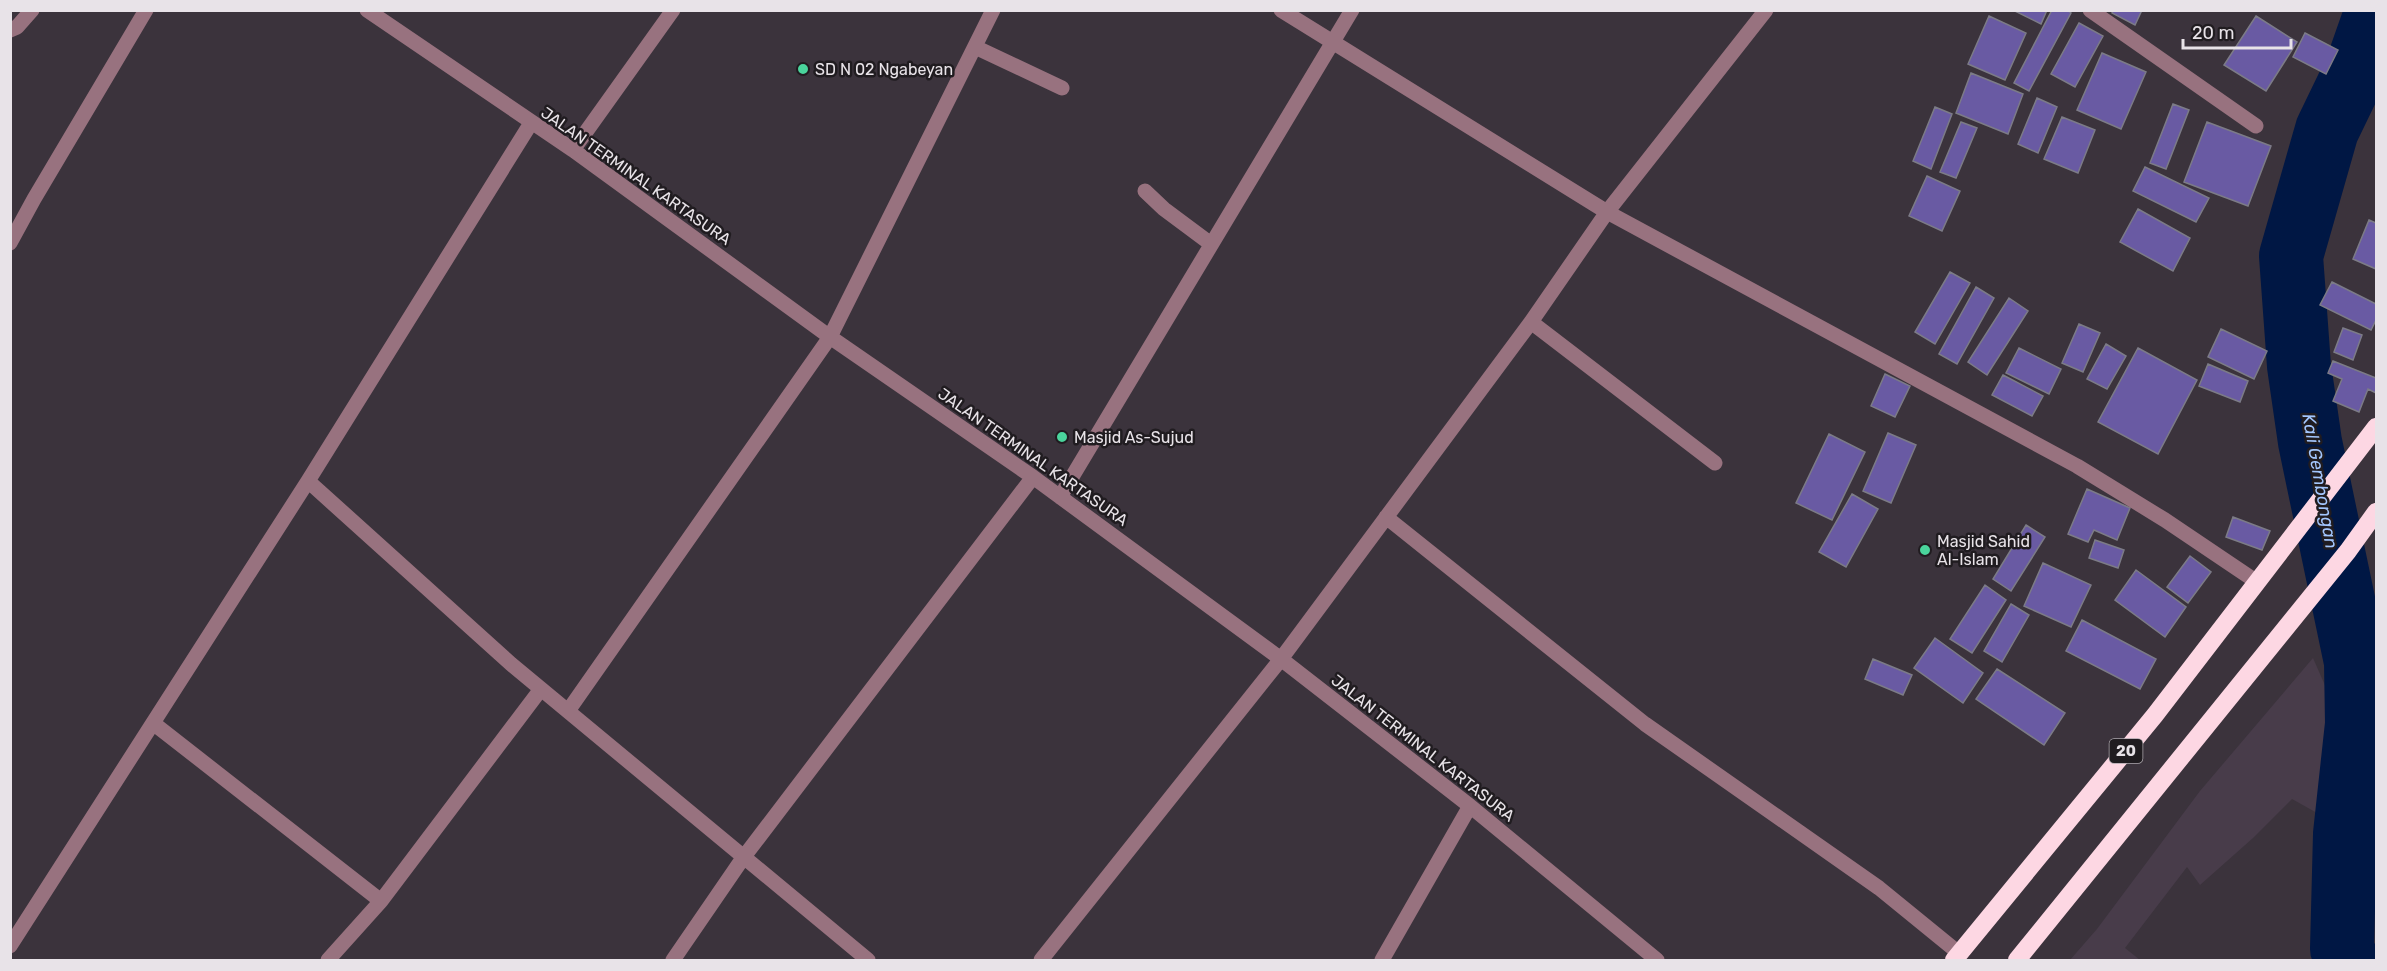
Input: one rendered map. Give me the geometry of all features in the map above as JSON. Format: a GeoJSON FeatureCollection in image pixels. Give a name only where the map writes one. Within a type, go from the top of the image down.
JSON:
{"type":"FeatureCollection","features":[{"type":"Feature","properties":{"kind":"highway","name":"20"},"geometry":{"type":"LineString","coordinates":[[1957,957],[2155,715],[2376,427]]}},
{"type":"Feature","properties":{"kind":"highway"},"geometry":{"type":"LineString","coordinates":[[2016,960],[2348,551],[2376,513]]}},
{"type":"Feature","properties":{"kind":"street"},"geometry":{"type":"LineString","coordinates":[[10,30],[17,27],[32,10]]}},
{"type":"Feature","properties":{"kind":"street"},"geometry":{"type":"LineString","coordinates":[[10,243],[146,10]]}},
{"type":"Feature","properties":{"kind":"street"},"geometry":{"type":"LineString","coordinates":[[573,150],[674,10]]}},
{"type":"Feature","properties":{"kind":"street"},"geometry":{"type":"LineString","coordinates":[[567,711],[830,337],[993,10]]}},
{"type":"Feature","properties":{"kind":"street"},"geometry":{"type":"LineString","coordinates":[[1281,10],[1607,212],[2076,466],[2165,520],[2257,582]]}},
{"type":"Feature","properties":{"kind":"street"},"geometry":{"type":"LineString","coordinates":[[1060,497],[1352,10]]}},
{"type":"Feature","properties":{"kind":"street"},"geometry":{"type":"LineString","coordinates":[[1041,960],[1281,659],[1532,322],[1607,212],[1766,10]]}},
{"type":"Feature","properties":{"kind":"street"},"geometry":{"type":"LineString","coordinates":[[2090,10],[2256,126]]}},
{"type":"Feature","properties":{"kind":"street","name":"JALAN TERMINAL KARTASURA"},"geometry":{"type":"LineString","coordinates":[[370,11],[573,150],[830,337],[1034,477],[1281,659],[1470,806],[1657,960]]}},
{"type":"Feature","properties":{"kind":"street"},"geometry":{"type":"LineString","coordinates":[[975,47],[1062,88]]}},
{"type":"Feature","properties":{"kind":"street"},"geometry":{"type":"LineString","coordinates":[[10,946],[308,481],[531,123]]}},
{"type":"Feature","properties":{"kind":"street"},"geometry":{"type":"LineString","coordinates":[[1145,191],[1164,209],[1212,244]]}},
{"type":"Feature","properties":{"kind":"street"},"geometry":{"type":"LineString","coordinates":[[1532,322],[1715,464]]}},
{"type":"Feature","properties":{"kind":"street"},"geometry":{"type":"LineString","coordinates":[[673,960],[743,858],[1034,477]]}},
{"type":"Feature","properties":{"kind":"street"},"geometry":{"type":"LineString","coordinates":[[308,481],[541,689],[868,960]]}},
{"type":"Feature","properties":{"kind":"street"},"geometry":{"type":"LineString","coordinates":[[1386,517],[1645,724],[1879,888],[1957,957]]}},
{"type":"Feature","properties":{"kind":"street"},"geometry":{"type":"LineString","coordinates":[[328,960],[381,901],[541,689]]}},
{"type":"Feature","properties":{"kind":"street"},"geometry":{"type":"LineString","coordinates":[[153,723],[381,901]]}},
{"type":"Feature","properties":{"kind":"street"},"geometry":{"type":"LineString","coordinates":[[1382,960],[1470,806]]}},
{"type":"Feature","properties":{"kind":"shaded area"},"geometry":{"type":"Polygon","coordinates":[[[2313,658],[2341,722],[2326,818],[2292,799],[2253,838],[2200,885],[2187,867],[2125,948],[2140,960],[2070,960],[2097,929],[2200,791],[2313,658]]]}},
{"type":"Feature","properties":{"kind":"building"},"geometry":{"type":"Polygon","coordinates":[[[2013,10],[2047,10],[2041,24],[2013,10]]]}},
{"type":"Feature","properties":{"kind":"building"},"geometry":{"type":"Polygon","coordinates":[[[2052,10],[2067,10],[2071,13],[2029,91],[2014,83],[2052,10]]]}},
{"type":"Feature","properties":{"kind":"building"},"geometry":{"type":"Polygon","coordinates":[[[2113,10],[2142,10],[2135,25],[2112,13],[2113,10]]]}},
{"type":"Feature","properties":{"kind":"building"},"geometry":{"type":"Polygon","coordinates":[[[1989,16],[2026,33],[2005,80],[1968,64],[1989,16]]]}},
{"type":"Feature","properties":{"kind":"building"},"geometry":{"type":"Polygon","coordinates":[[[2256,16],[2297,42],[2266,91],[2224,65],[2256,16]]]}},
{"type":"Feature","properties":{"kind":"building"},"geometry":{"type":"Polygon","coordinates":[[[2079,23],[2103,36],[2075,87],[2051,74],[2079,23]]]}},
{"type":"Feature","properties":{"kind":"building"},"geometry":{"type":"Polygon","coordinates":[[[2305,33],[2338,50],[2326,74],[2293,57],[2305,33]]]}},
{"type":"Feature","properties":{"kind":"building"},"geometry":{"type":"Polygon","coordinates":[[[2102,53],[2146,72],[2121,129],[2077,110],[2102,53]]]}},
{"type":"Feature","properties":{"kind":"building"},"geometry":{"type":"Polygon","coordinates":[[[1971,73],[2023,94],[2008,134],[1956,113],[1971,73]]]}},
{"type":"Feature","properties":{"kind":"building"},"geometry":{"type":"Polygon","coordinates":[[[2037,98],[2057,107],[2038,153],[2018,144],[2037,98]]]}},
{"type":"Feature","properties":{"kind":"building"},"geometry":{"type":"Polygon","coordinates":[[[2173,104],[2189,110],[2166,169],[2150,163],[2173,104]]]}},
{"type":"Feature","properties":{"kind":"building"},"geometry":{"type":"Polygon","coordinates":[[[1935,107],[1952,114],[1931,169],[1913,161],[1935,107]]]}},
{"type":"Feature","properties":{"kind":"building"},"geometry":{"type":"Polygon","coordinates":[[[2062,117],[2095,130],[2078,173],[2044,159],[2062,117]]]}},
{"type":"Feature","properties":{"kind":"building"},"geometry":{"type":"Polygon","coordinates":[[[1961,122],[1977,128],[1956,178],[1940,172],[1961,122]]]}},
{"type":"Feature","properties":{"kind":"building"},"geometry":{"type":"Polygon","coordinates":[[[2207,122],[2271,146],[2248,206],[2184,182],[2207,122]]]}},
{"type":"Feature","properties":{"kind":"building"},"geometry":{"type":"Polygon","coordinates":[[[2145,167],[2209,198],[2196,222],[2133,191],[2145,167]]]}},
{"type":"Feature","properties":{"kind":"building"},"geometry":{"type":"Polygon","coordinates":[[[1927,176],[1960,191],[1942,231],[1909,216],[1927,176]]]}},
{"type":"Feature","properties":{"kind":"building"},"geometry":{"type":"Polygon","coordinates":[[[2138,209],[2190,238],[2173,271],[2120,242],[2138,209]]]}},
{"type":"Feature","properties":{"kind":"building"},"geometry":{"type":"Polygon","coordinates":[[[2369,220],[2376,223],[2376,269],[2353,259],[2369,220]]]}},
{"type":"Feature","properties":{"kind":"building"},"geometry":{"type":"Polygon","coordinates":[[[1950,272],[1970,283],[1935,344],[1915,332],[1950,272]]]}},
{"type":"Feature","properties":{"kind":"building"},"geometry":{"type":"Polygon","coordinates":[[[2332,282],[2376,304],[2376,320],[2371,330],[2320,305],[2332,282]]]}},
{"type":"Feature","properties":{"kind":"building"},"geometry":{"type":"Polygon","coordinates":[[[1976,287],[1994,298],[1957,364],[1939,354],[1976,287]]]}},
{"type":"Feature","properties":{"kind":"building"},"geometry":{"type":"Polygon","coordinates":[[[2009,298],[2028,311],[1987,375],[1968,362],[2009,298]]]}},
{"type":"Feature","properties":{"kind":"building"},"geometry":{"type":"Polygon","coordinates":[[[2079,324],[2100,333],[2083,372],[2062,363],[2079,324]]]}},
{"type":"Feature","properties":{"kind":"building"},"geometry":{"type":"Polygon","coordinates":[[[2343,328],[2362,335],[2353,360],[2334,352],[2343,328]]]}},
{"type":"Feature","properties":{"kind":"building"},"geometry":{"type":"Polygon","coordinates":[[[2221,329],[2267,351],[2254,379],[2208,357],[2221,329]]]}},
{"type":"Feature","properties":{"kind":"building"},"geometry":{"type":"Polygon","coordinates":[[[2106,344],[2126,356],[2107,389],[2087,379],[2106,344]]]}},
{"type":"Feature","properties":{"kind":"building"},"geometry":{"type":"Polygon","coordinates":[[[2019,348],[2061,369],[2049,394],[2006,373],[2019,348]]]}},
{"type":"Feature","properties":{"kind":"building"},"geometry":{"type":"Polygon","coordinates":[[[2138,348],[2197,380],[2158,454],[2098,422],[2138,348]]]}},
{"type":"Feature","properties":{"kind":"building"},"geometry":{"type":"Polygon","coordinates":[[[2333,361],[2376,378],[2376,393],[2368,389],[2359,412],[2333,401],[2342,379],[2328,373],[2333,361]]]}},
{"type":"Feature","properties":{"kind":"building"},"geometry":{"type":"Polygon","coordinates":[[[2208,364],[2248,381],[2240,402],[2199,386],[2208,364]]]}},
{"type":"Feature","properties":{"kind":"building"},"geometry":{"type":"Polygon","coordinates":[[[1885,374],[1910,386],[1895,417],[1871,406],[1885,374]]]}},
{"type":"Feature","properties":{"kind":"building"},"geometry":{"type":"Polygon","coordinates":[[[2003,375],[2043,396],[2032,416],[1992,395],[2003,375]]]}},
{"type":"Feature","properties":{"kind":"building"},"geometry":{"type":"Polygon","coordinates":[[[1888,433],[1916,445],[1891,503],[1863,491],[1888,433]]]}},
{"type":"Feature","properties":{"kind":"building"},"geometry":{"type":"Polygon","coordinates":[[[1829,434],[1865,452],[1832,520],[1796,503],[1829,434]]]}},
{"type":"Feature","properties":{"kind":"building"},"geometry":{"type":"Polygon","coordinates":[[[2087,489],[2130,508],[2117,540],[2094,530],[2088,542],[2068,534],[2087,489]]]}},
{"type":"Feature","properties":{"kind":"building"},"geometry":{"type":"Polygon","coordinates":[[[1852,494],[1878,509],[1846,567],[1819,552],[1852,494]]]}},
{"type":"Feature","properties":{"kind":"building"},"geometry":{"type":"Polygon","coordinates":[[[2233,517],[2270,531],[2262,550],[2226,537],[2233,517]]]}},
{"type":"Feature","properties":{"kind":"building"},"geometry":{"type":"Polygon","coordinates":[[[2026,525],[2045,537],[2011,591],[1993,579],[2026,525]]]}},
{"type":"Feature","properties":{"kind":"building"},"geometry":{"type":"Polygon","coordinates":[[[2095,540],[2124,550],[2118,568],[2089,558],[2095,540]]]}},
{"type":"Feature","properties":{"kind":"building"},"geometry":{"type":"Polygon","coordinates":[[[2190,556],[2211,572],[2188,603],[2167,587],[2190,556]]]}},
{"type":"Feature","properties":{"kind":"building"},"geometry":{"type":"Polygon","coordinates":[[[2043,563],[2091,585],[2071,627],[2024,606],[2043,563]]]}},
{"type":"Feature","properties":{"kind":"building"},"geometry":{"type":"Polygon","coordinates":[[[2136,570],[2186,607],[2165,637],[2115,600],[2136,570]]]}},
{"type":"Feature","properties":{"kind":"building"},"geometry":{"type":"Polygon","coordinates":[[[1985,585],[2006,600],[1972,653],[1950,639],[1985,585]]]}},
{"type":"Feature","properties":{"kind":"building"},"geometry":{"type":"Polygon","coordinates":[[[2011,604],[2029,615],[2002,662],[1984,651],[2011,604]]]}},
{"type":"Feature","properties":{"kind":"building"},"geometry":{"type":"Polygon","coordinates":[[[2082,620],[2156,659],[2140,689],[2066,651],[2082,620]]]}},
{"type":"Feature","properties":{"kind":"building"},"geometry":{"type":"Polygon","coordinates":[[[1935,638],[1983,673],[1963,703],[1914,668],[1935,638]]]}},
{"type":"Feature","properties":{"kind":"building"},"geometry":{"type":"Polygon","coordinates":[[[1873,659],[1912,675],[1903,695],[1865,679],[1873,659]]]}},
{"type":"Feature","properties":{"kind":"building"},"geometry":{"type":"Polygon","coordinates":[[[1997,669],[2065,713],[2044,745],[1976,699],[1997,669]]]}},
{"type":"Feature","properties":{"kind":"waterway","name":"Kali Gembongan"},"geometry":{"type":"LineString","coordinates":[[2347,960],[2342,949],[2345,834],[2357,724],[2356,662],[2310,442],[2299,366],[2291,256],[2327,130],[2356,70],[2376,13]]}},
{"type":"Feature","properties":{"kind":"place","name":"SD N 02 Ngabeyan"},"geometry":{"type":"Point","coordinates":[803,69]}},
{"type":"Feature","properties":{"kind":"place","name":"Masjid As-Sujud"},"geometry":{"type":"Point","coordinates":[1062,437]}},
{"type":"Feature","properties":{"kind":"place","name":"Masjid Sahid Al-Islam"},"geometry":{"type":"Point","coordinates":[1925,550]}}]}
